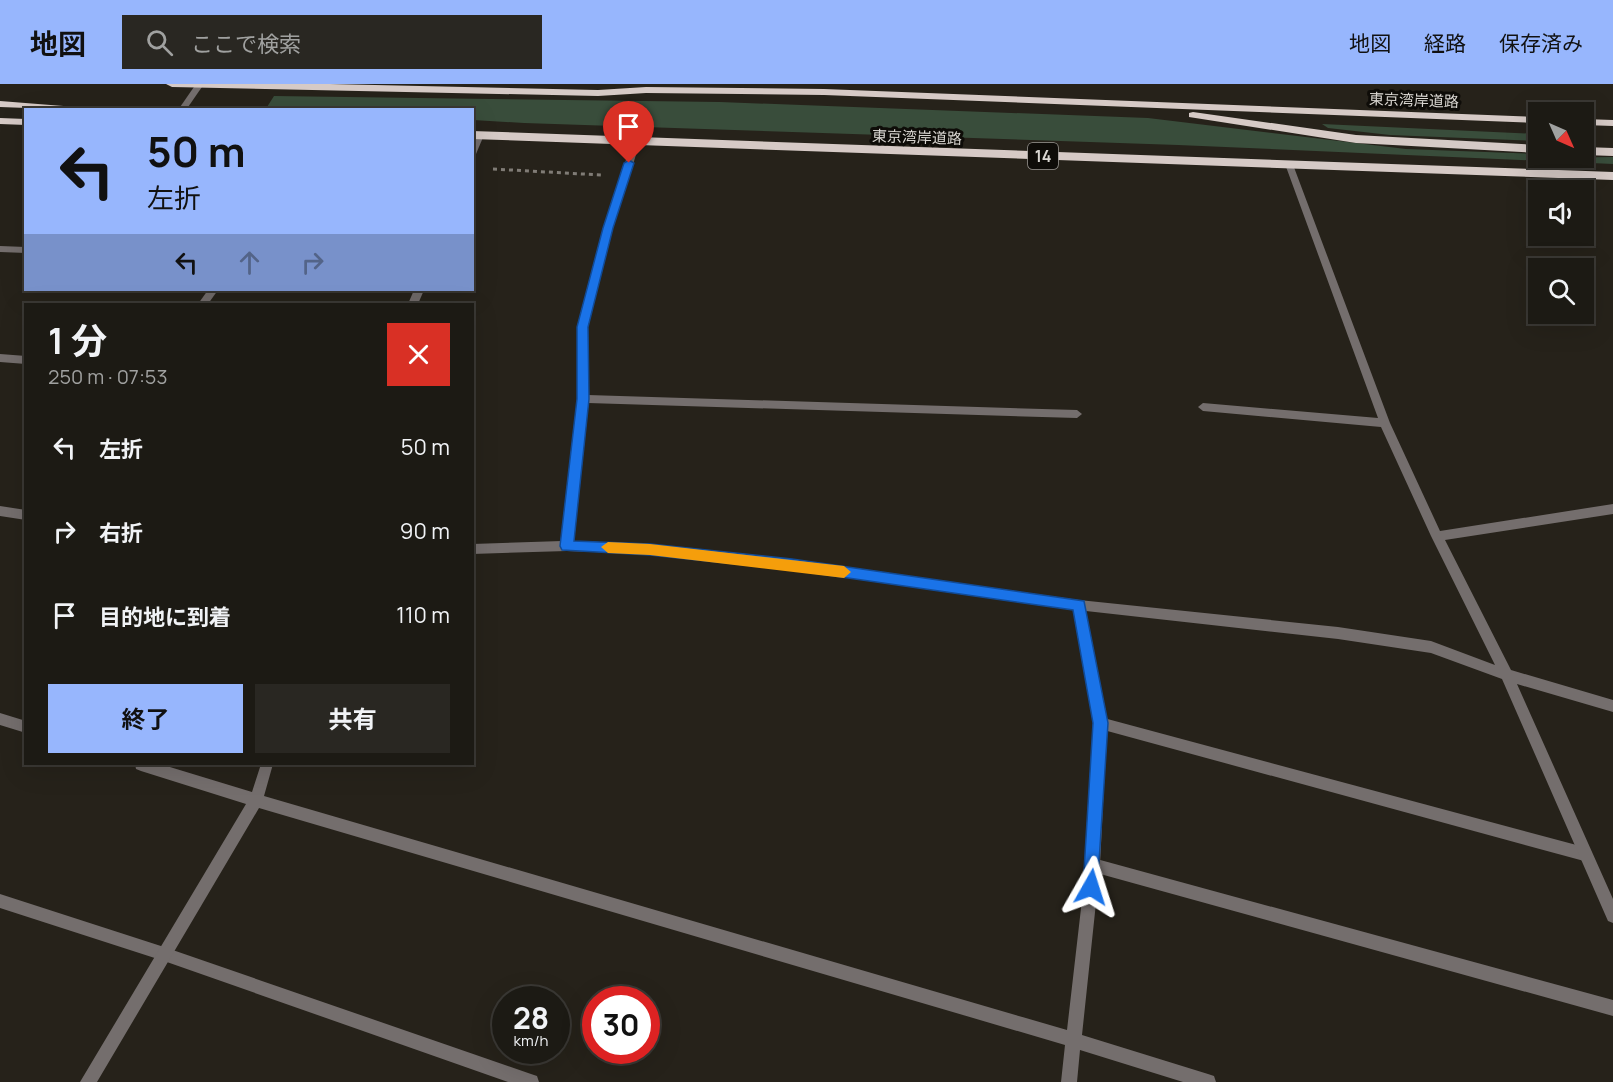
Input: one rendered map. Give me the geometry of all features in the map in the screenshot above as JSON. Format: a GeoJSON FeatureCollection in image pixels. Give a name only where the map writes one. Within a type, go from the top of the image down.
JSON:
{"type":"FeatureCollection","features":[{"type":"Feature","properties":{"kind":"highway","name":"東京湾岸道路"},"geometry":{"type":"LineString","coordinates":[[172,84],[598,93],[646,90],[836,92],[1528,120]]}},
{"type":"Feature","properties":{"kind":"highway"},"geometry":{"type":"LineString","coordinates":[[618,84],[646,90]]}},
{"type":"Feature","properties":{"kind":"highway"},"geometry":{"type":"LineString","coordinates":[[0,104],[51,108]]}},
{"type":"Feature","properties":{"kind":"highway"},"geometry":{"type":"LineString","coordinates":[[1130,104],[1274,129],[1356,139],[1528,148]]}},
{"type":"Feature","properties":{"kind":"highway"},"geometry":{"type":"LineString","coordinates":[[0,121],[24,123]]}},
{"type":"Feature","properties":{"kind":"highway"},"geometry":{"type":"LineString","coordinates":[[1594,122],[1613,123]]}},
{"type":"Feature","properties":{"kind":"highway","name":"東京湾岸道路"},"geometry":{"type":"LineString","coordinates":[[476,135],[1613,176]]}},
{"type":"Feature","properties":{"kind":"highway"},"geometry":{"type":"LineString","coordinates":[[1594,151],[1613,152]]}},
{"type":"Feature","properties":{"kind":"street"},"geometry":{"type":"LineString","coordinates":[[183,108],[199,85]]}},
{"type":"Feature","properties":{"kind":"street"},"geometry":{"type":"LineString","coordinates":[[567,546],[583,399],[582,327],[608,228],[636,141]]}},
{"type":"Feature","properties":{"kind":"street"},"geometry":{"type":"LineString","coordinates":[[1289,164],[1385,423],[1437,536],[1507,675],[1584,854],[1613,915]]}},
{"type":"Feature","properties":{"kind":"street"},"geometry":{"type":"LineString","coordinates":[[0,249],[24,250]]}},
{"type":"Feature","properties":{"kind":"street"},"geometry":{"type":"LineString","coordinates":[[0,358],[24,360]]}},
{"type":"Feature","properties":{"kind":"street"},"geometry":{"type":"LineString","coordinates":[[583,399],[1077,414]]}},
{"type":"Feature","properties":{"kind":"street"},"geometry":{"type":"LineString","coordinates":[[1203,407],[1385,423]]}},
{"type":"Feature","properties":{"kind":"street"},"geometry":{"type":"LineString","coordinates":[[1437,536],[1613,509]]}},
{"type":"Feature","properties":{"kind":"street"},"geometry":{"type":"LineString","coordinates":[[0,511],[24,515]]}},
{"type":"Feature","properties":{"kind":"street"},"geometry":{"type":"LineString","coordinates":[[474,549],[567,546],[650,549],[792,565],[1079,605],[1338,633],[1431,647],[1507,675],[1613,706]]}},
{"type":"Feature","properties":{"kind":"street"},"geometry":{"type":"LineString","coordinates":[[1069,1082],[1093,865],[1100,723],[1079,605]]}},
{"type":"Feature","properties":{"kind":"street"},"geometry":{"type":"LineString","coordinates":[[0,718],[24,726]]}},
{"type":"Feature","properties":{"kind":"street"},"geometry":{"type":"LineString","coordinates":[[1100,723],[1584,854]]}},
{"type":"Feature","properties":{"kind":"street"},"geometry":{"type":"LineString","coordinates":[[144,765],[256,800],[1074,1040],[1208,1082]]}},
{"type":"Feature","properties":{"kind":"street"},"geometry":{"type":"LineString","coordinates":[[88,1082],[256,800],[267,765]]}},
{"type":"Feature","properties":{"kind":"street"},"geometry":{"type":"LineString","coordinates":[[1093,865],[1613,1008]]}},
{"type":"Feature","properties":{"kind":"street"},"geometry":{"type":"LineString","coordinates":[[0,901],[164,954],[531,1082]]}},
{"type":"Feature","properties":{"kind":"path"},"geometry":{"type":"LineString","coordinates":[[493,169],[608,176]]}},
{"type":"Feature","properties":{"kind":"green space"},"geometry":{"type":"Polygon","coordinates":[[[274,96],[720,102],[1148,118],[1406,149],[1528,154],[1528,160],[1178,145],[524,123],[474,120],[474,108],[267,107],[274,96]]]}},
{"type":"Feature","properties":{"kind":"green space"},"geometry":{"type":"Polygon","coordinates":[[[1322,124],[1528,133],[1528,141],[1390,135],[1328,128],[1322,124]]]}},
{"type":"Feature","properties":{"kind":"green space"},"geometry":{"type":"Polygon","coordinates":[[[1594,157],[1613,157],[1613,164],[1594,163],[1594,157]]]}},
{"type":"Feature","properties":{"kind":"slow traffic"},"geometry":{"type":"LineString","coordinates":[[608,547],[650,549],[844,572]]}},
{"type":"Feature","properties":{"kind":"route"},"geometry":{"type":"LineString","coordinates":[[629,163],[608,228],[582,327],[583,399],[567,546],[650,549],[792,565],[1079,605],[1100,723],[1091,887]]}}]}
